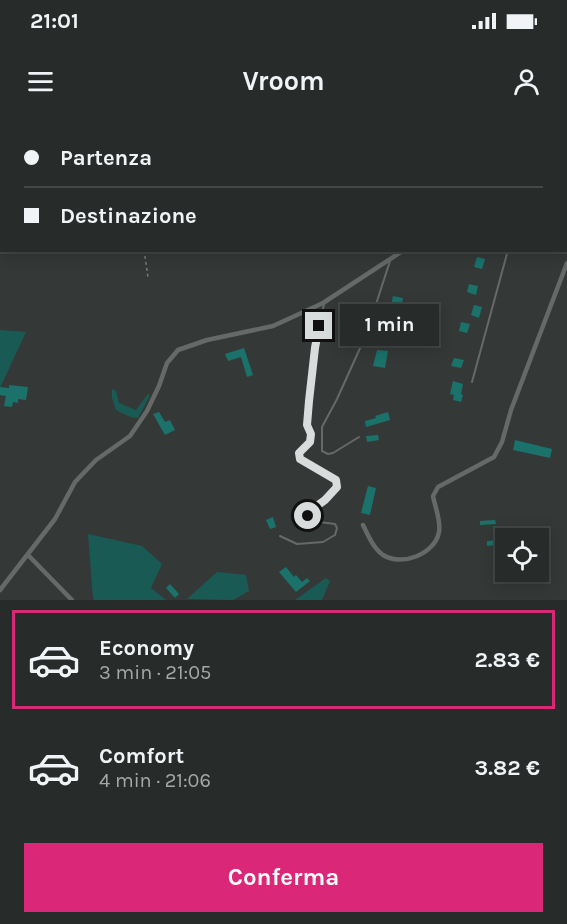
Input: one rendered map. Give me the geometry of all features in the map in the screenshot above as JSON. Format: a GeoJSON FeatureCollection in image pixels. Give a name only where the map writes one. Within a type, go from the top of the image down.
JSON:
{"type":"FeatureCollection","features":[{"type":"Feature","properties":{"kind":"street"},"geometry":{"type":"LineString","coordinates":[[0,590],[55,519],[75,482],[96,460],[130,436],[147,411],[167,363],[177,350],[207,340],[273,326],[323,303],[401,252]]}},
{"type":"Feature","properties":{"kind":"street"},"geometry":{"type":"LineString","coordinates":[[363,525],[373,545],[383,555],[395,560],[423,553],[437,540],[440,530],[439,519],[432,495],[438,487],[494,457],[502,442],[511,410],[567,263]]}},
{"type":"Feature","properties":{"kind":"street"},"geometry":{"type":"LineString","coordinates":[[28,555],[72,600]]}},
{"type":"Feature","properties":{"kind":"lane"},"geometry":{"type":"LineString","coordinates":[[472,382],[507,252]]}},
{"type":"Feature","properties":{"kind":"lane"},"geometry":{"type":"LineString","coordinates":[[359,437],[333,453],[328,454],[322,451],[322,427],[366,334],[391,259]]}},
{"type":"Feature","properties":{"kind":"lane"},"geometry":{"type":"LineString","coordinates":[[280,536],[297,544],[323,542],[335,536],[338,528],[335,524],[312,520],[308,516],[310,511],[337,487],[336,480],[300,459],[299,453],[310,442],[311,434],[307,425],[309,401],[323,303]]}},
{"type":"Feature","properties":{"kind":"path"},"geometry":{"type":"LineString","coordinates":[[144,252],[148,277]]}},
{"type":"Feature","properties":{"kind":"shaded area"},"geometry":{"type":"Polygon","coordinates":[[[0,330],[26,332],[0,388],[0,330]]]}},
{"type":"Feature","properties":{"kind":"shaded area"},"geometry":{"type":"Polygon","coordinates":[[[112,389],[116,391],[119,403],[136,410],[148,394],[150,395],[138,418],[116,410],[112,389]]]}},
{"type":"Feature","properties":{"kind":"shaded area"},"geometry":{"type":"Polygon","coordinates":[[[88,534],[142,546],[162,564],[151,588],[166,600],[94,600],[88,534]]]}},
{"type":"Feature","properties":{"kind":"shaded area"},"geometry":{"type":"Polygon","coordinates":[[[217,572],[246,575],[249,591],[233,600],[187,599],[217,572]]]}},
{"type":"Feature","properties":{"kind":"shaded area"},"geometry":{"type":"Polygon","coordinates":[[[326,578],[330,581],[322,600],[295,600],[326,578]]]}},
{"type":"Feature","properties":{"kind":"building"},"geometry":{"type":"Polygon","coordinates":[[[477,257],[485,259],[482,269],[474,267],[477,257]]]}},
{"type":"Feature","properties":{"kind":"building"},"geometry":{"type":"Polygon","coordinates":[[[469,284],[478,286],[476,295],[467,292],[469,284]]]}},
{"type":"Feature","properties":{"kind":"building"},"geometry":{"type":"Polygon","coordinates":[[[393,296],[403,298],[401,308],[391,306],[393,296]]]}},
{"type":"Feature","properties":{"kind":"building"},"geometry":{"type":"Polygon","coordinates":[[[474,305],[482,307],[479,318],[471,315],[474,305]]]}},
{"type":"Feature","properties":{"kind":"building"},"geometry":{"type":"Polygon","coordinates":[[[461,322],[470,324],[467,333],[459,331],[461,322]]]}},
{"type":"Feature","properties":{"kind":"building"},"geometry":{"type":"Polygon","coordinates":[[[244,348],[253,375],[247,377],[241,357],[228,361],[225,354],[244,348]]]}},
{"type":"Feature","properties":{"kind":"building"},"geometry":{"type":"Polygon","coordinates":[[[377,350],[388,351],[385,368],[373,366],[377,350]]]}},
{"type":"Feature","properties":{"kind":"building"},"geometry":{"type":"Polygon","coordinates":[[[454,358],[464,360],[461,368],[451,366],[454,358]]]}},
{"type":"Feature","properties":{"kind":"building"},"geometry":{"type":"Polygon","coordinates":[[[453,381],[463,384],[461,402],[453,400],[454,395],[450,394],[453,381]]]}},
{"type":"Feature","properties":{"kind":"building"},"geometry":{"type":"Polygon","coordinates":[[[9,385],[28,387],[26,400],[18,399],[18,403],[13,402],[12,407],[4,406],[6,396],[0,395],[0,387],[9,388],[9,385]]]}},
{"type":"Feature","properties":{"kind":"building"},"geometry":{"type":"Polygon","coordinates":[[[159,412],[165,422],[170,420],[175,430],[165,435],[153,414],[159,412]]]}},
{"type":"Feature","properties":{"kind":"building"},"geometry":{"type":"Polygon","coordinates":[[[388,412],[390,420],[366,427],[365,421],[388,412]]]}},
{"type":"Feature","properties":{"kind":"building"},"geometry":{"type":"Polygon","coordinates":[[[378,435],[379,440],[367,442],[366,436],[378,435]]]}},
{"type":"Feature","properties":{"kind":"building"},"geometry":{"type":"Polygon","coordinates":[[[515,440],[552,449],[550,458],[513,450],[515,440]]]}},
{"type":"Feature","properties":{"kind":"building"},"geometry":{"type":"Polygon","coordinates":[[[368,486],[376,488],[370,515],[361,513],[368,486]]]}},
{"type":"Feature","properties":{"kind":"building"},"geometry":{"type":"Polygon","coordinates":[[[273,517],[276,527],[270,529],[266,520],[273,517]]]}},
{"type":"Feature","properties":{"kind":"building"},"geometry":{"type":"Polygon","coordinates":[[[495,520],[496,524],[480,525],[480,521],[495,520]]]}},
{"type":"Feature","properties":{"kind":"building"},"geometry":{"type":"Polygon","coordinates":[[[495,540],[495,545],[487,546],[487,541],[495,540]]]}},
{"type":"Feature","properties":{"kind":"building"},"geometry":{"type":"Polygon","coordinates":[[[286,567],[294,577],[296,575],[302,582],[307,578],[310,581],[296,592],[279,572],[286,567]]]}},
{"type":"Feature","properties":{"kind":"building"},"geometry":{"type":"Polygon","coordinates":[[[170,584],[179,594],[175,598],[166,588],[170,584]]]}},
{"type":"Feature","properties":{"kind":"route"},"geometry":{"type":"LineString","coordinates":[[308,516],[310,511],[337,487],[336,480],[300,459],[299,453],[310,442],[311,434],[307,425],[319,326]]}}]}
